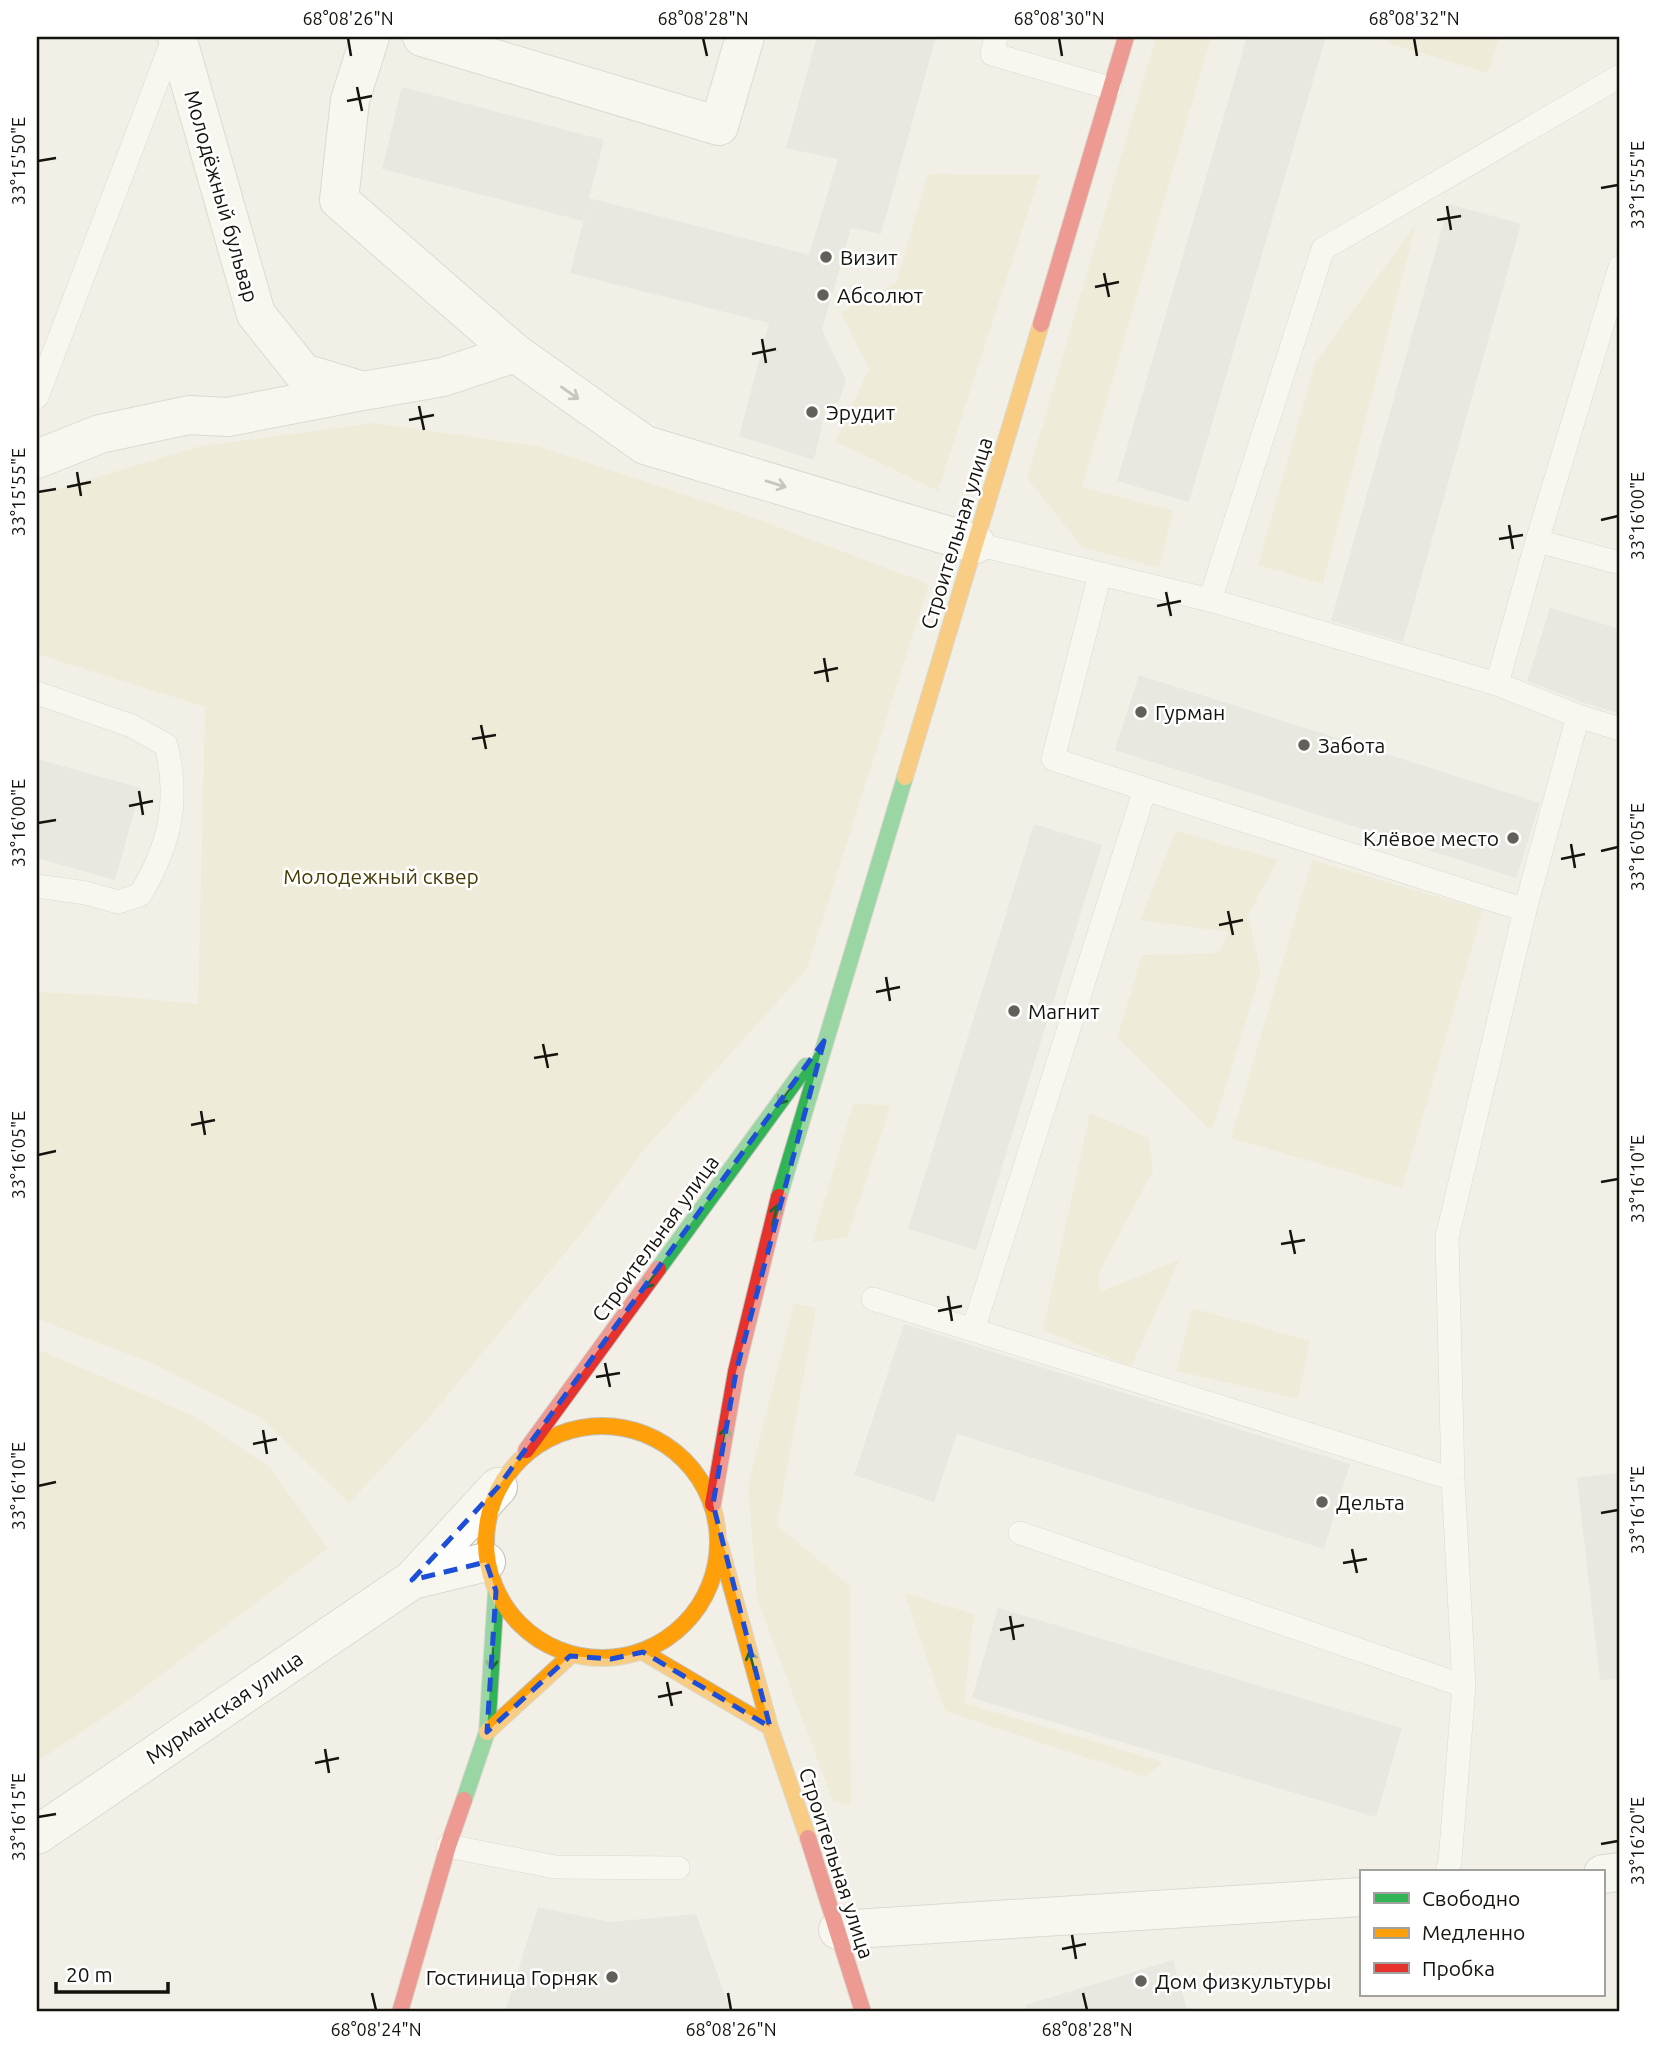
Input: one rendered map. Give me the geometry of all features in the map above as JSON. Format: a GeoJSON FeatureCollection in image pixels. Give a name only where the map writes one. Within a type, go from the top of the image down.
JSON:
{"type":"FeatureCollection","features":[{"type":"Feature","properties":{"kind":"street","name":"Молодёжный бульвар"},"geometry":{"type":"LineString","coordinates":[[175,37],[257,314],[303,373],[363,391],[443,377],[515,353]]}},
{"type":"Feature","properties":{"kind":"street"},"geometry":{"type":"LineString","coordinates":[[370,37],[350,100],[338,200],[515,353],[645,445],[975,544]]}},
{"type":"Feature","properties":{"kind":"street"},"geometry":{"type":"LineString","coordinates":[[422,37],[719,126],[745,37]]}},
{"type":"Feature","properties":{"kind":"street","name":"Строительная улица"},"geometry":{"type":"LineString","coordinates":[[713,1504],[736,1372],[787,1164],[1126,37]]}},
{"type":"Feature","properties":{"kind":"street"},"geometry":{"type":"LineString","coordinates":[[37,459],[100,434],[189,415],[228,417],[363,391]]}},
{"type":"Feature","properties":{"kind":"street","name":"Строительная улица"},"geometry":{"type":"LineString","coordinates":[[509,1473],[824,1041]]}},
{"type":"Feature","properties":{"kind":"street"},"geometry":{"type":"LineString","coordinates":[[412,1580],[509,1473],[542,1441],[580,1427],[632,1429],[659,1441],[690,1466],[713,1504],[720,1545],[716,1567],[701,1605],[676,1632],[643,1652],[611,1659],[570,1656],[528,1634],[491,1576]]}},
{"type":"Feature","properties":{"kind":"street"},"geometry":{"type":"LineString","coordinates":[[400,2012],[448,1846],[487,1732],[491,1576],[486,1520],[509,1473]]}},
{"type":"Feature","properties":{"kind":"street","name":"Строительная улица"},"geometry":{"type":"LineString","coordinates":[[720,1545],[770,1727],[863,2012]]}},
{"type":"Feature","properties":{"kind":"street"},"geometry":{"type":"LineString","coordinates":[[412,1580],[491,1576]]}},
{"type":"Feature","properties":{"kind":"street","name":"Мурманская улица"},"geometry":{"type":"LineString","coordinates":[[37,1835],[412,1580]]}},
{"type":"Feature","properties":{"kind":"street"},"geometry":{"type":"LineString","coordinates":[[643,1652],[770,1727]]}},
{"type":"Feature","properties":{"kind":"street"},"geometry":{"type":"LineString","coordinates":[[487,1732],[570,1656]]}},
{"type":"Feature","properties":{"kind":"street"},"geometry":{"type":"LineString","coordinates":[[838,1930],[1360,1897]]}},
{"type":"Feature","properties":{"kind":"lane"},"geometry":{"type":"LineString","coordinates":[[37,397],[175,37]]}},
{"type":"Feature","properties":{"kind":"lane"},"geometry":{"type":"LineString","coordinates":[[996,37],[992,54],[1110,88]]}},
{"type":"Feature","properties":{"kind":"lane"},"geometry":{"type":"LineString","coordinates":[[1210,600],[1323,249],[1620,76]]}},
{"type":"Feature","properties":{"kind":"lane"},"geometry":{"type":"LineString","coordinates":[[1497,684],[1536,541],[1613,314],[1620,267]]}},
{"type":"Feature","properties":{"kind":"lane"},"geometry":{"type":"LineString","coordinates":[[1536,541],[1620,563]]}},
{"type":"Feature","properties":{"kind":"lane"},"geometry":{"type":"LineString","coordinates":[[975,544],[1210,600],[1497,684],[1578,716],[1620,729]]}},
{"type":"Feature","properties":{"kind":"lane"},"geometry":{"type":"LineString","coordinates":[[1100,574],[1053,759],[1525,909]]}},
{"type":"Feature","properties":{"kind":"lane"},"geometry":{"type":"LineString","coordinates":[[37,693],[132,726],[166,744],[172,771],[172,822],[152,875],[140,895],[118,902],[86,893],[37,886]]}},
{"type":"Feature","properties":{"kind":"lane"},"geometry":{"type":"LineString","coordinates":[[1448,1870],[1464,1686],[1453,1479],[1447,1237],[1525,909],[1578,716]]}},
{"type":"Feature","properties":{"kind":"lane"},"geometry":{"type":"LineString","coordinates":[[973,1331],[1145,789]]}},
{"type":"Feature","properties":{"kind":"lane"},"geometry":{"type":"LineString","coordinates":[[873,1300],[1453,1479]]}},
{"type":"Feature","properties":{"kind":"lane"},"geometry":{"type":"LineString","coordinates":[[1020,1533],[1464,1686]]}},
{"type":"Feature","properties":{"kind":"lane"},"geometry":{"type":"LineString","coordinates":[[448,1846],[555,1867],[678,1868]]}},
{"type":"Feature","properties":{"kind":"highlighted area"},"geometry":{"type":"Polygon","coordinates":[[[824,1041],[736,1372],[713,1504],[770,1727],[643,1652],[611,1659],[570,1656],[487,1732],[496,1591],[486,1562],[412,1580],[498,1487],[824,1041]]]}},
{"type":"Feature","properties":{"kind":"green space"},"geometry":{"type":"Polygon","coordinates":[[[1156,37],[1211,37],[1082,487],[1173,511],[1159,568],[1082,547],[1027,478],[1156,37]]]}},
{"type":"Feature","properties":{"kind":"green space"},"geometry":{"type":"Polygon","coordinates":[[[1389,37],[1499,37],[1488,73],[1387,43],[1389,37]]]}},
{"type":"Feature","properties":{"kind":"green space"},"geometry":{"type":"Polygon","coordinates":[[[928,174],[1040,175],[938,491],[835,441],[869,369],[841,312],[896,283],[928,174]]]}},
{"type":"Feature","properties":{"kind":"green space"},"geometry":{"type":"Polygon","coordinates":[[[1416,224],[1323,584],[1258,565],[1315,363],[1416,224]]]}},
{"type":"Feature","properties":{"kind":"green space","name":"Молодежный сквер"},"geometry":{"type":"Polygon","coordinates":[[[374,423],[537,446],[738,512],[929,584],[807,969],[644,1150],[585,1229],[428,1419],[349,1503],[261,1418],[156,1365],[37,1319],[37,992],[198,1004],[205,707],[37,654],[37,495],[201,446],[374,423]]]}},
{"type":"Feature","properties":{"kind":"green space"},"geometry":{"type":"Polygon","coordinates":[[[1176,831],[1278,860],[1248,915],[1261,972],[1212,1131],[1117,1038],[1142,955],[1219,953],[1228,932],[1140,920],[1176,831]]]}},
{"type":"Feature","properties":{"kind":"green space"},"geometry":{"type":"Polygon","coordinates":[[[1312,860],[1483,910],[1402,1188],[1231,1138],[1312,860]]]}},
{"type":"Feature","properties":{"kind":"green space"},"geometry":{"type":"Polygon","coordinates":[[[853,1104],[891,1105],[847,1238],[812,1242],[853,1104]]]}},
{"type":"Feature","properties":{"kind":"green space"},"geometry":{"type":"Polygon","coordinates":[[[1090,1113],[1149,1138],[1153,1171],[1099,1273],[1100,1292],[1180,1259],[1131,1367],[1043,1330],[1090,1113]]]}},
{"type":"Feature","properties":{"kind":"green space"},"geometry":{"type":"Polygon","coordinates":[[[794,1303],[816,1308],[777,1525],[850,1586],[851,1805],[833,1801],[757,1599],[748,1485],[794,1303]]]}},
{"type":"Feature","properties":{"kind":"green space"},"geometry":{"type":"Polygon","coordinates":[[[1192,1308],[1310,1341],[1298,1399],[1176,1371],[1192,1308]]]}},
{"type":"Feature","properties":{"kind":"green space"},"geometry":{"type":"Polygon","coordinates":[[[37,1349],[192,1415],[269,1467],[328,1548],[118,1708],[37,1762],[37,1349]]]}},
{"type":"Feature","properties":{"kind":"green space"},"geometry":{"type":"Polygon","coordinates":[[[904,1593],[974,1614],[964,1703],[1163,1762],[1145,1777],[945,1711],[904,1593]]]}},
{"type":"Feature","properties":{"kind":"building"},"geometry":{"type":"Polygon","coordinates":[[[817,37],[936,37],[881,234],[851,228],[822,330],[846,380],[839,401],[826,408],[814,460],[739,436],[769,323],[570,273],[589,199],[583,221],[382,169],[402,87],[604,140],[589,198],[809,255],[838,159],[786,148],[817,37]]]}},
{"type":"Feature","properties":{"kind":"building"},"geometry":{"type":"Polygon","coordinates":[[[1247,37],[1326,37],[1189,502],[1117,481],[1247,37]]]}},
{"type":"Feature","properties":{"kind":"building"},"geometry":{"type":"Polygon","coordinates":[[[1449,204],[1521,224],[1403,642],[1331,621],[1449,204]]]}},
{"type":"Feature","properties":{"kind":"building"},"geometry":{"type":"Polygon","coordinates":[[[1550,608],[1620,629],[1620,714],[1527,681],[1550,608]]]}},
{"type":"Feature","properties":{"kind":"building"},"geometry":{"type":"Polygon","coordinates":[[[1139,675],[1540,803],[1516,878],[1115,750],[1139,675]]]}},
{"type":"Feature","properties":{"kind":"building"},"geometry":{"type":"Polygon","coordinates":[[[37,759],[141,788],[115,880],[37,858],[37,759]]]}},
{"type":"Feature","properties":{"kind":"building"},"geometry":{"type":"Polygon","coordinates":[[[1034,824],[1102,845],[976,1250],[908,1229],[1034,824]]]}},
{"type":"Feature","properties":{"kind":"building"},"geometry":{"type":"Polygon","coordinates":[[[904,1324],[1350,1464],[1324,1549],[957,1434],[934,1502],[854,1475],[904,1324]]]}},
{"type":"Feature","properties":{"kind":"building"},"geometry":{"type":"Polygon","coordinates":[[[1616,1473],[1620,1509],[1620,1679],[1600,1680],[1577,1478],[1616,1473]]]}},
{"type":"Feature","properties":{"kind":"building"},"geometry":{"type":"Polygon","coordinates":[[[998,1608],[1402,1728],[1376,1817],[972,1698],[998,1608]]]}},
{"type":"Feature","properties":{"kind":"building"},"geometry":{"type":"Polygon","coordinates":[[[538,1907],[610,1922],[696,1914],[731,2012],[505,2012],[538,1907]]]}},
{"type":"Feature","properties":{"kind":"building","name":"Дом физкультуры"},"geometry":{"type":"Polygon","coordinates":[[[1173,1960],[1188,2012],[1027,2012],[1026,2005],[1173,1960]]]}},
{"type":"Feature","properties":{"kind":"traffic: fast"},"geometry":{"type":"LineString","coordinates":[[779,1197],[905,777]]}},
{"type":"Feature","properties":{"kind":"traffic: fast"},"geometry":{"type":"LineString","coordinates":[[658,1269],[806,1066]]}},
{"type":"Feature","properties":{"kind":"traffic: fast"},"geometry":{"type":"LineString","coordinates":[[464,1800],[487,1732],[496,1591]]}},
{"type":"Feature","properties":{"kind":"traffic: slow"},"geometry":{"type":"LineString","coordinates":[[905,777],[1041,324]]}},
{"type":"Feature","properties":{"kind":"traffic: slow"},"geometry":{"type":"LineString","coordinates":[[602,1426],[625,1428],[657,1440],[676,1452],[692,1468],[713,1508],[718,1542],[716,1565],[704,1597],[692,1616],[676,1632],[636,1653],[602,1658],[579,1656],[547,1644],[528,1632],[512,1616],[491,1576],[486,1542],[488,1519],[500,1487],[512,1468],[528,1452],[568,1431],[602,1426]]}},
{"type":"Feature","properties":{"kind":"traffic: slow"},"geometry":{"type":"LineString","coordinates":[[720,1545],[770,1727],[808,1838]]}},
{"type":"Feature","properties":{"kind":"traffic: slow"},"geometry":{"type":"LineString","coordinates":[[643,1652],[770,1727]]}},
{"type":"Feature","properties":{"kind":"traffic: slow"},"geometry":{"type":"LineString","coordinates":[[487,1732],[570,1656]]}},
{"type":"Feature","properties":{"kind":"traffic: jam"},"geometry":{"type":"LineString","coordinates":[[1041,324],[1126,37]]}},
{"type":"Feature","properties":{"kind":"traffic: jam"},"geometry":{"type":"LineString","coordinates":[[713,1504],[736,1372],[779,1197]]}},
{"type":"Feature","properties":{"kind":"traffic: jam"},"geometry":{"type":"LineString","coordinates":[[526,1450],[658,1269]]}},
{"type":"Feature","properties":{"kind":"traffic: jam"},"geometry":{"type":"LineString","coordinates":[[400,2012],[464,1800]]}},
{"type":"Feature","properties":{"kind":"traffic: jam"},"geometry":{"type":"LineString","coordinates":[[808,1838],[863,2012]]}},
{"type":"Feature","properties":{"kind":"place","name":"Визит"},"geometry":{"type":"Point","coordinates":[826,257]}},
{"type":"Feature","properties":{"kind":"place","name":"Абсолют"},"geometry":{"type":"Point","coordinates":[823,295]}},
{"type":"Feature","properties":{"kind":"place","name":"Эрудит"},"geometry":{"type":"Point","coordinates":[812,412]}},
{"type":"Feature","properties":{"kind":"place","name":"Гурман"},"geometry":{"type":"Point","coordinates":[1141,712]}},
{"type":"Feature","properties":{"kind":"place","name":"Забота"},"geometry":{"type":"Point","coordinates":[1304,745]}},
{"type":"Feature","properties":{"kind":"place","name":"Клёвое место"},"geometry":{"type":"Point","coordinates":[1513,838]}},
{"type":"Feature","properties":{"kind":"place","name":"Магнит"},"geometry":{"type":"Point","coordinates":[1014,1011]}},
{"type":"Feature","properties":{"kind":"place","name":"Дельта"},"geometry":{"type":"Point","coordinates":[1322,1502]}},
{"type":"Feature","properties":{"kind":"place","name":"Гостиница Горняк"},"geometry":{"type":"Point","coordinates":[612,1977]}},
{"type":"Feature","properties":{"kind":"place","name":"Дом физкультуры"},"geometry":{"type":"Point","coordinates":[1141,1981]}}]}
